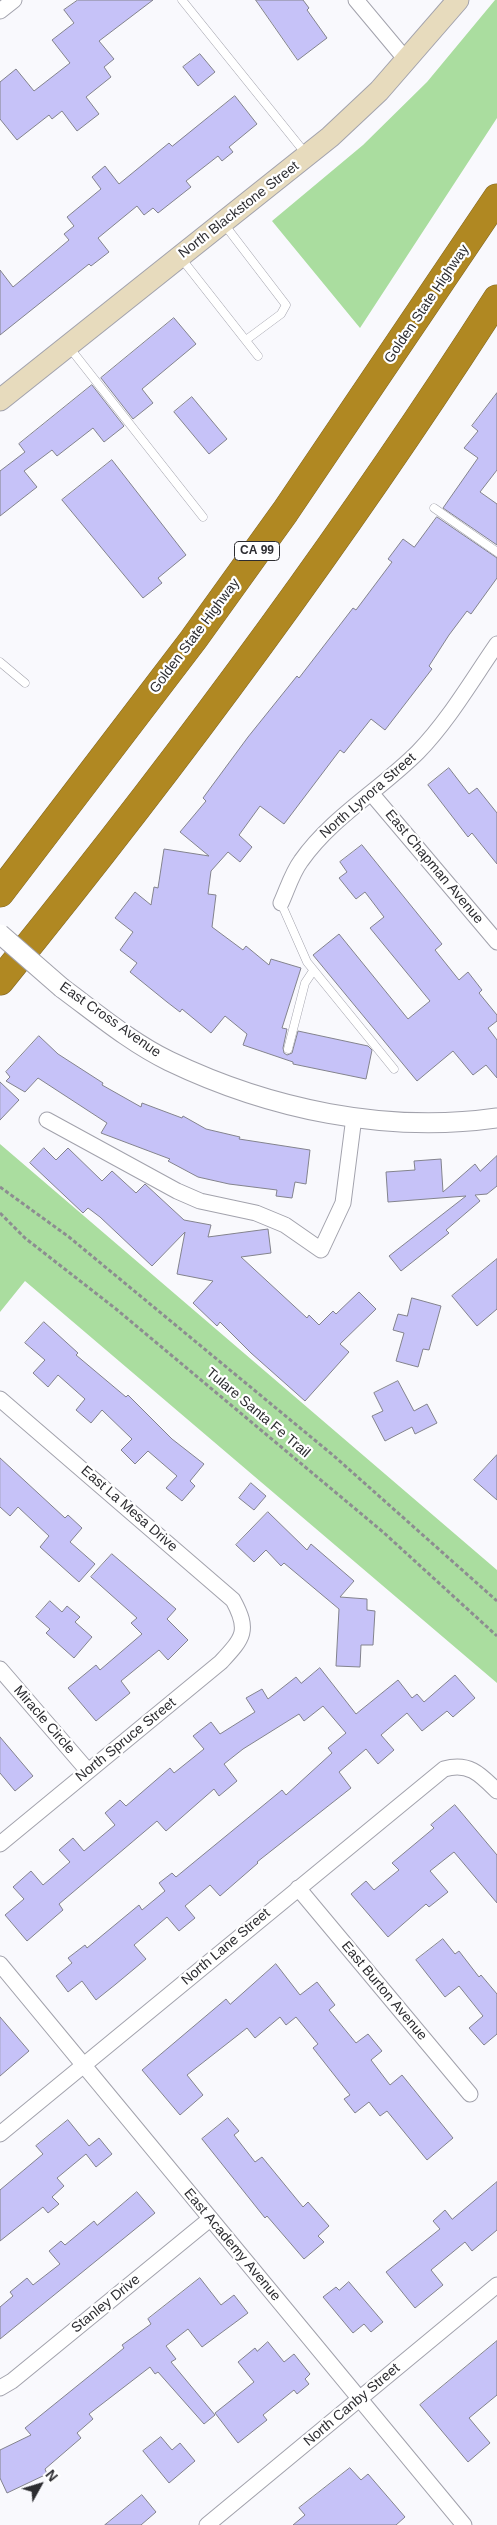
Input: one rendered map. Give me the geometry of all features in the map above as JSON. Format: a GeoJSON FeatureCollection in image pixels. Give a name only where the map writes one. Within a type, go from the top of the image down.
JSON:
{"type":"FeatureCollection","features":[{"type":"Feature","properties":{"kind":"highway","name":"Golden State Highway"},"geometry":{"type":"LineString","coordinates":[[0,893],[193,640],[286,512],[497,198]]}},
{"type":"Feature","properties":{"kind":"highway"},"geometry":{"type":"LineString","coordinates":[[0,981],[102,855],[237,675],[354,512],[497,299]]}},
{"type":"Feature","properties":{"kind":"main road","name":"North Blackstone Street"},"geometry":{"type":"LineString","coordinates":[[0,400],[307,156],[358,111],[407,61],[458,0]]}},
{"type":"Feature","properties":{"kind":"street"},"geometry":{"type":"LineString","coordinates":[[0,11],[14,0]]}},
{"type":"Feature","properties":{"kind":"street"},"geometry":{"type":"LineString","coordinates":[[356,0],[407,61]]}},
{"type":"Feature","properties":{"kind":"street","name":"North Lynora Street"},"geometry":{"type":"LineString","coordinates":[[281,903],[299,863],[318,839],[398,772],[425,743],[443,723],[497,644]]}},
{"type":"Feature","properties":{"kind":"street","name":"East Chapman Avenue"},"geometry":{"type":"LineString","coordinates":[[371,793],[497,942]]}},
{"type":"Feature","properties":{"kind":"street","name":"East Cross Avenue"},"geometry":{"type":"LineString","coordinates":[[0,934],[62,988],[124,1033],[167,1060],[264,1098],[317,1111],[354,1117],[424,1122],[497,1118]]}},
{"type":"Feature","properties":{"kind":"street"},"geometry":{"type":"LineString","coordinates":[[47,1120],[177,1191],[200,1201],[256,1213],[285,1225],[321,1250],[343,1203],[354,1117]]}},
{"type":"Feature","properties":{"kind":"street","name":"East La Mesa Drive"},"geometry":{"type":"LineString","coordinates":[[0,1399],[228,1595],[241,1615],[243,1629]]}},
{"type":"Feature","properties":{"kind":"street","name":"North Spruce Street"},"geometry":{"type":"LineString","coordinates":[[0,1844],[221,1662],[241,1640],[243,1629]]}},
{"type":"Feature","properties":{"kind":"street","name":"Miracle Circle"},"geometry":{"type":"LineString","coordinates":[[0,1669],[88,1771]]}},
{"type":"Feature","properties":{"kind":"street","name":"North Lane Street"},"geometry":{"type":"LineString","coordinates":[[0,2134],[432,1777],[444,1769],[456,1765],[471,1769],[497,1791]]}},
{"type":"Feature","properties":{"kind":"street","name":"East Burton Avenue"},"geometry":{"type":"LineString","coordinates":[[298,1888],[470,2094]]}},
{"type":"Feature","properties":{"kind":"street","name":"East Academy Avenue"},"geometry":{"type":"LineString","coordinates":[[0,1964],[210,2219],[361,2398],[464,2525]]}},
{"type":"Feature","properties":{"kind":"street","name":"Stanley Drive"},"geometry":{"type":"LineString","coordinates":[[0,2388],[12,2381],[210,2219]]}},
{"type":"Feature","properties":{"kind":"street","name":"North Canby Street"},"geometry":{"type":"LineString","coordinates":[[207,2525],[497,2285]]}},
{"type":"Feature","properties":{"kind":"lane"},"geometry":{"type":"LineString","coordinates":[[182,0],[307,156]]}},
{"type":"Feature","properties":{"kind":"lane"},"geometry":{"type":"LineString","coordinates":[[223,222],[286,305],[281,314],[246,340]]}},
{"type":"Feature","properties":{"kind":"lane"},"geometry":{"type":"LineString","coordinates":[[180,257],[258,356]]}},
{"type":"Feature","properties":{"kind":"lane"},"geometry":{"type":"LineString","coordinates":[[68,346],[203,517]]}},
{"type":"Feature","properties":{"kind":"lane"},"geometry":{"type":"LineString","coordinates":[[434,508],[497,552]]}},
{"type":"Feature","properties":{"kind":"lane"},"geometry":{"type":"LineString","coordinates":[[0,662],[25,683]]}},
{"type":"Feature","properties":{"kind":"lane"},"geometry":{"type":"LineString","coordinates":[[281,903],[293,933],[313,971],[394,1069]]}},
{"type":"Feature","properties":{"kind":"lane"},"geometry":{"type":"LineString","coordinates":[[288,1049],[305,983],[313,971]]}},
{"type":"Feature","properties":{"kind":"path","name":"Tulare Santa Fe Trail"},"geometry":{"type":"LineString","coordinates":[[0,1187],[68,1237],[334,1456],[497,1601]]}},
{"type":"Feature","properties":{"kind":"path","name":"Tulare Santa Fe Trail"},"geometry":{"type":"LineString","coordinates":[[0,1213],[25,1238],[116,1309],[383,1532],[497,1636]]}},
{"type":"Feature","properties":{"kind":"green space"},"geometry":{"type":"Polygon","coordinates":[[[495,0],[497,0],[497,118],[360,328],[272,221],[363,145],[427,82],[495,0]]]}},
{"type":"Feature","properties":{"kind":"green space"},"geometry":{"type":"Polygon","coordinates":[[[0,1144],[497,1570],[497,1683],[25,1281],[0,1312],[0,1144]]]}},
{"type":"Feature","properties":{"kind":"building"},"geometry":{"type":"Polygon","coordinates":[[[78,0],[153,0],[99,41],[114,59],[104,67],[111,77],[86,97],[99,114],[77,131],[62,111],[52,119],[49,115],[17,140],[0,119],[0,82],[16,69],[34,91],[70,63],[52,40],[74,23],[64,10],[78,0]]]}},
{"type":"Feature","properties":{"kind":"building"},"geometry":{"type":"Polygon","coordinates":[[[256,0],[303,0],[309,8],[307,10],[327,38],[298,60],[256,0]]]}},
{"type":"Feature","properties":{"kind":"building"},"geometry":{"type":"Polygon","coordinates":[[[200,54],[215,72],[198,86],[183,67],[200,54]]]}},
{"type":"Feature","properties":{"kind":"building"},"geometry":{"type":"Polygon","coordinates":[[[235,96],[257,124],[229,147],[233,152],[222,161],[218,156],[186,181],[191,187],[158,213],[153,208],[144,215],[137,206],[98,238],[109,252],[91,266],[89,264],[0,335],[0,270],[13,287],[69,240],[64,234],[74,226],[67,217],[101,189],[92,177],[105,166],[119,184],[169,143],[172,146],[235,96]]]}},
{"type":"Feature","properties":{"kind":"building"},"geometry":{"type":"Polygon","coordinates":[[[174,318],[196,344],[142,389],[153,403],[133,419],[101,378],[174,318]]]}},
{"type":"Feature","properties":{"kind":"building"},"geometry":{"type":"Polygon","coordinates":[[[92,385],[124,426],[104,442],[93,428],[57,456],[52,450],[24,471],[37,487],[0,516],[0,471],[25,452],[19,444],[92,385]]]}},
{"type":"Feature","properties":{"kind":"building"},"geometry":{"type":"Polygon","coordinates":[[[497,393],[497,470],[480,492],[497,504],[497,545],[443,508],[478,458],[464,448],[478,431],[472,426],[497,393]]]}},
{"type":"Feature","properties":{"kind":"building"},"geometry":{"type":"Polygon","coordinates":[[[192,397],[227,439],[209,454],[174,412],[192,397]]]}},
{"type":"Feature","properties":{"kind":"building"},"geometry":{"type":"Polygon","coordinates":[[[112,460],[186,555],[158,578],[162,583],[143,598],[62,500],[112,460]]]}},
{"type":"Feature","properties":{"kind":"building"},"geometry":{"type":"Polygon","coordinates":[[[437,517],[497,558],[497,578],[471,614],[467,611],[449,635],[429,666],[432,669],[385,730],[371,719],[344,753],[340,750],[284,824],[260,806],[239,835],[252,847],[240,862],[228,852],[211,871],[208,894],[216,895],[212,927],[243,950],[246,946],[269,965],[271,959],[301,968],[282,1028],[287,1029],[283,1048],[284,1053],[287,1055],[292,1053],[298,1031],[368,1046],[372,1050],[366,1079],[293,1064],[293,1062],[243,1045],[247,1034],[225,1016],[211,1033],[182,1009],[180,1012],[130,972],[137,963],[120,950],[133,932],[115,918],[135,892],[151,905],[154,887],[158,888],[164,849],[209,856],[180,832],[206,801],[203,798],[248,737],[297,676],[299,678],[353,608],[356,610],[392,562],[388,559],[403,539],[414,547],[437,517]]]}},
{"type":"Feature","properties":{"kind":"building"},"geometry":{"type":"Polygon","coordinates":[[[449,768],[469,794],[477,788],[497,813],[497,864],[472,833],[468,837],[428,785],[449,768]]]}},
{"type":"Feature","properties":{"kind":"building"},"geometry":{"type":"Polygon","coordinates":[[[362,845],[442,944],[435,950],[459,980],[468,972],[482,990],[479,993],[497,1015],[497,1021],[488,1028],[497,1040],[497,1078],[486,1065],[473,1075],[453,1051],[417,1081],[313,955],[339,934],[408,1019],[430,1001],[370,928],[384,917],[365,892],[356,899],[339,878],[347,872],[340,862],[362,845]]]}},
{"type":"Feature","properties":{"kind":"building"},"geometry":{"type":"Polygon","coordinates":[[[39,1036],[58,1054],[103,1083],[102,1085],[141,1107],[142,1103],[182,1118],[183,1116],[206,1129],[240,1137],[239,1139],[310,1150],[306,1184],[295,1182],[292,1198],[276,1196],[277,1190],[229,1184],[198,1177],[168,1161],[170,1159],[101,1133],[107,1123],[38,1078],[25,1092],[6,1081],[10,1077],[6,1072],[39,1036]]]}},
{"type":"Feature","properties":{"kind":"building"},"geometry":{"type":"Polygon","coordinates":[[[0,1082],[19,1100],[0,1120],[0,1082]]]}},
{"type":"Feature","properties":{"kind":"building"},"geometry":{"type":"Polygon","coordinates":[[[44,1148],[56,1160],[68,1148],[102,1181],[112,1171],[136,1193],[145,1184],[184,1220],[211,1225],[208,1237],[268,1229],[271,1253],[241,1257],[307,1318],[309,1315],[319,1325],[333,1311],[336,1314],[359,1292],[376,1309],[340,1344],[349,1352],[305,1401],[251,1353],[220,1322],[217,1326],[193,1303],[213,1281],[177,1274],[185,1232],[152,1266],[100,1217],[88,1208],[83,1213],[30,1163],[44,1148]]]}},
{"type":"Feature","properties":{"kind":"building"},"geometry":{"type":"Polygon","coordinates":[[[497,1156],[497,1186],[487,1194],[475,1195],[480,1201],[446,1230],[449,1233],[401,1271],[389,1256],[466,1196],[388,1202],[386,1172],[415,1170],[414,1161],[441,1159],[443,1192],[475,1164],[480,1171],[497,1156]]]}},
{"type":"Feature","properties":{"kind":"building"},"geometry":{"type":"Polygon","coordinates":[[[497,1259],[497,1309],[477,1326],[452,1296],[497,1259]]]}},
{"type":"Feature","properties":{"kind":"building"},"geometry":{"type":"Polygon","coordinates":[[[412,1298],[441,1306],[429,1350],[423,1349],[418,1367],[396,1361],[404,1333],[393,1330],[398,1314],[407,1316],[412,1298]]]}},
{"type":"Feature","properties":{"kind":"building"},"geometry":{"type":"Polygon","coordinates":[[[44,1322],[78,1353],[76,1355],[126,1397],[128,1395],[172,1439],[204,1464],[190,1481],[195,1486],[182,1501],[166,1488],[177,1476],[148,1451],[135,1464],[121,1450],[132,1439],[102,1410],[91,1423],[76,1410],[85,1399],[58,1375],[48,1387],[33,1373],[45,1360],[25,1343],[44,1322]]]}},
{"type":"Feature","properties":{"kind":"building"},"geometry":{"type":"Polygon","coordinates":[[[398,1381],[414,1411],[427,1404],[437,1423],[415,1434],[412,1427],[385,1441],[372,1416],[383,1411],[374,1393],[398,1381]]]}},
{"type":"Feature","properties":{"kind":"building"},"geometry":{"type":"Polygon","coordinates":[[[497,1455],[497,1500],[474,1480],[497,1455]]]}},
{"type":"Feature","properties":{"kind":"building"},"geometry":{"type":"Polygon","coordinates":[[[0,1458],[65,1518],[68,1515],[82,1528],[70,1542],[95,1564],[79,1582],[40,1547],[49,1536],[18,1507],[10,1516],[0,1507],[0,1458]]]}},
{"type":"Feature","properties":{"kind":"building"},"geometry":{"type":"Polygon","coordinates":[[[251,1483],[266,1496],[254,1510],[239,1498],[251,1483]]]}},
{"type":"Feature","properties":{"kind":"building"},"geometry":{"type":"Polygon","coordinates":[[[268,1512],[307,1550],[311,1544],[354,1581],[340,1597],[367,1599],[367,1610],[375,1611],[373,1645],[361,1645],[360,1667],[336,1666],[339,1609],[284,1563],[281,1566],[266,1550],[254,1562],[236,1545],[268,1512]]]}},
{"type":"Feature","properties":{"kind":"building"},"geometry":{"type":"Polygon","coordinates":[[[112,1554],[176,1609],[167,1619],[188,1640],[168,1660],[159,1650],[121,1681],[130,1693],[96,1721],[68,1688],[96,1665],[100,1670],[142,1634],[131,1623],[137,1618],[91,1577],[112,1554]]]}},
{"type":"Feature","properties":{"kind":"building"},"geometry":{"type":"Polygon","coordinates":[[[50,1601],[62,1612],[67,1606],[80,1617],[75,1622],[92,1637],[74,1658],[46,1633],[50,1629],[36,1617],[50,1601]]]}},
{"type":"Feature","properties":{"kind":"building"},"geometry":{"type":"Polygon","coordinates":[[[320,1668],[356,1714],[398,1680],[412,1698],[417,1694],[424,1702],[455,1675],[475,1698],[453,1717],[447,1711],[422,1731],[407,1713],[381,1735],[394,1750],[378,1764],[366,1749],[339,1772],[351,1788],[257,1862],[220,1896],[210,1885],[185,1906],[195,1918],[179,1931],[167,1917],[134,1945],[146,1959],[116,1984],[96,2000],[82,1981],[68,1992],[56,1976],[72,1963],[68,1958],[85,1945],[87,1948],[139,1905],[142,1910],[165,1891],[159,1883],[172,1873],[176,1877],[282,1790],[286,1795],[332,1753],[328,1748],[346,1733],[323,1706],[304,1721],[299,1714],[243,1749],[224,1764],[237,1781],[219,1796],[214,1789],[166,1831],[157,1821],[59,1904],[63,1910],[27,1941],[5,1915],[24,1899],[13,1887],[31,1871],[43,1885],[70,1862],[59,1850],[73,1838],[84,1851],[115,1825],[105,1813],[120,1800],[126,1806],[170,1768],[174,1773],[204,1749],[193,1736],[211,1722],[220,1734],[255,1712],[246,1698],[262,1689],[268,1699],[296,1677],[301,1683],[320,1668]]]}},
{"type":"Feature","properties":{"kind":"building"},"geometry":{"type":"Polygon","coordinates":[[[0,1737],[33,1776],[15,1791],[0,1773],[0,1737]]]}},
{"type":"Feature","properties":{"kind":"building"},"geometry":{"type":"Polygon","coordinates":[[[455,1805],[497,1855],[497,1903],[454,1852],[430,1871],[448,1892],[429,1907],[426,1904],[388,1937],[351,1894],[366,1881],[374,1890],[399,1870],[392,1863],[434,1828],[431,1825],[455,1805]]]}},
{"type":"Feature","properties":{"kind":"building"},"geometry":{"type":"Polygon","coordinates":[[[443,1939],[455,1954],[459,1951],[479,1977],[481,1975],[497,1994],[497,2034],[484,2045],[469,2028],[483,2016],[459,1986],[445,1997],[416,1960],[443,1939]]]}},
{"type":"Feature","properties":{"kind":"building"},"geometry":{"type":"Polygon","coordinates":[[[276,1964],[300,1995],[317,1982],[335,2005],[329,2010],[356,2043],[368,2034],[382,2051],[371,2060],[390,2085],[402,2075],[453,2138],[427,2160],[387,2111],[380,2116],[369,2102],[355,2113],[344,2099],[350,2095],[313,2048],[318,2044],[296,2017],[286,2025],[280,2017],[255,2038],[247,2028],[187,2075],[203,2095],[180,2115],[142,2070],[226,1999],[230,2004],[276,1964]]]}},
{"type":"Feature","properties":{"kind":"building"},"geometry":{"type":"Polygon","coordinates":[[[0,2017],[29,2051],[0,2076],[0,2017]]]}},
{"type":"Feature","properties":{"kind":"building"},"geometry":{"type":"Polygon","coordinates":[[[228,2118],[239,2131],[234,2135],[255,2162],[262,2157],[303,2207],[308,2202],[329,2226],[318,2236],[324,2242],[304,2259],[267,2216],[265,2218],[202,2139],[228,2118]]]}},
{"type":"Feature","properties":{"kind":"building"},"geometry":{"type":"Polygon","coordinates":[[[68,2120],[89,2146],[99,2138],[112,2154],[96,2167],[86,2154],[57,2178],[64,2186],[52,2197],[59,2204],[48,2213],[43,2207],[0,2241],[0,2190],[43,2154],[36,2146],[68,2120]]]}},
{"type":"Feature","properties":{"kind":"building"},"geometry":{"type":"Polygon","coordinates":[[[497,2182],[497,2230],[472,2251],[465,2242],[431,2270],[443,2285],[415,2308],[386,2272],[440,2229],[433,2221],[445,2210],[452,2219],[497,2182]]]}},
{"type":"Feature","properties":{"kind":"building"},"geometry":{"type":"Polygon","coordinates":[[[137,2192],[155,2213],[0,2339],[0,2307],[13,2296],[10,2292],[27,2278],[33,2285],[60,2264],[49,2251],[61,2241],[65,2245],[94,2221],[97,2225],[137,2192]]]}},
{"type":"Feature","properties":{"kind":"building"},"geometry":{"type":"Polygon","coordinates":[[[200,2278],[221,2305],[234,2295],[248,2313],[202,2347],[188,2329],[166,2346],[176,2359],[171,2362],[215,2415],[204,2424],[158,2372],[155,2374],[150,2367],[89,2414],[93,2419],[77,2433],[81,2438],[45,2469],[47,2474],[7,2493],[0,2478],[0,2450],[31,2435],[25,2428],[124,2348],[122,2345],[151,2324],[148,2319],[200,2278]]]}},
{"type":"Feature","properties":{"kind":"building"},"geometry":{"type":"Polygon","coordinates":[[[349,2282],[383,2322],[371,2332],[364,2324],[353,2333],[323,2297],[336,2287],[339,2290],[349,2282]]]}},
{"type":"Feature","properties":{"kind":"building"},"geometry":{"type":"Polygon","coordinates":[[[497,2341],[497,2395],[469,2418],[490,2443],[468,2462],[420,2405],[497,2341]]]}},
{"type":"Feature","properties":{"kind":"building"},"geometry":{"type":"Polygon","coordinates":[[[268,2342],[284,2362],[294,2354],[310,2374],[305,2379],[309,2384],[297,2394],[294,2390],[263,2415],[267,2420],[238,2443],[215,2413],[254,2382],[238,2362],[255,2348],[257,2351],[268,2342]]]}},
{"type":"Feature","properties":{"kind":"building"},"geometry":{"type":"Polygon","coordinates":[[[161,2437],[172,2450],[180,2443],[195,2461],[169,2483],[143,2451],[161,2437]]]}},
{"type":"Feature","properties":{"kind":"building"},"geometry":{"type":"Polygon","coordinates":[[[350,2468],[361,2480],[368,2474],[405,2517],[396,2525],[293,2525],[305,2515],[299,2508],[350,2468]]]}},
{"type":"Feature","properties":{"kind":"building"},"geometry":{"type":"Polygon","coordinates":[[[142,2495],[156,2512],[141,2525],[105,2525],[142,2495]]]}}]}
